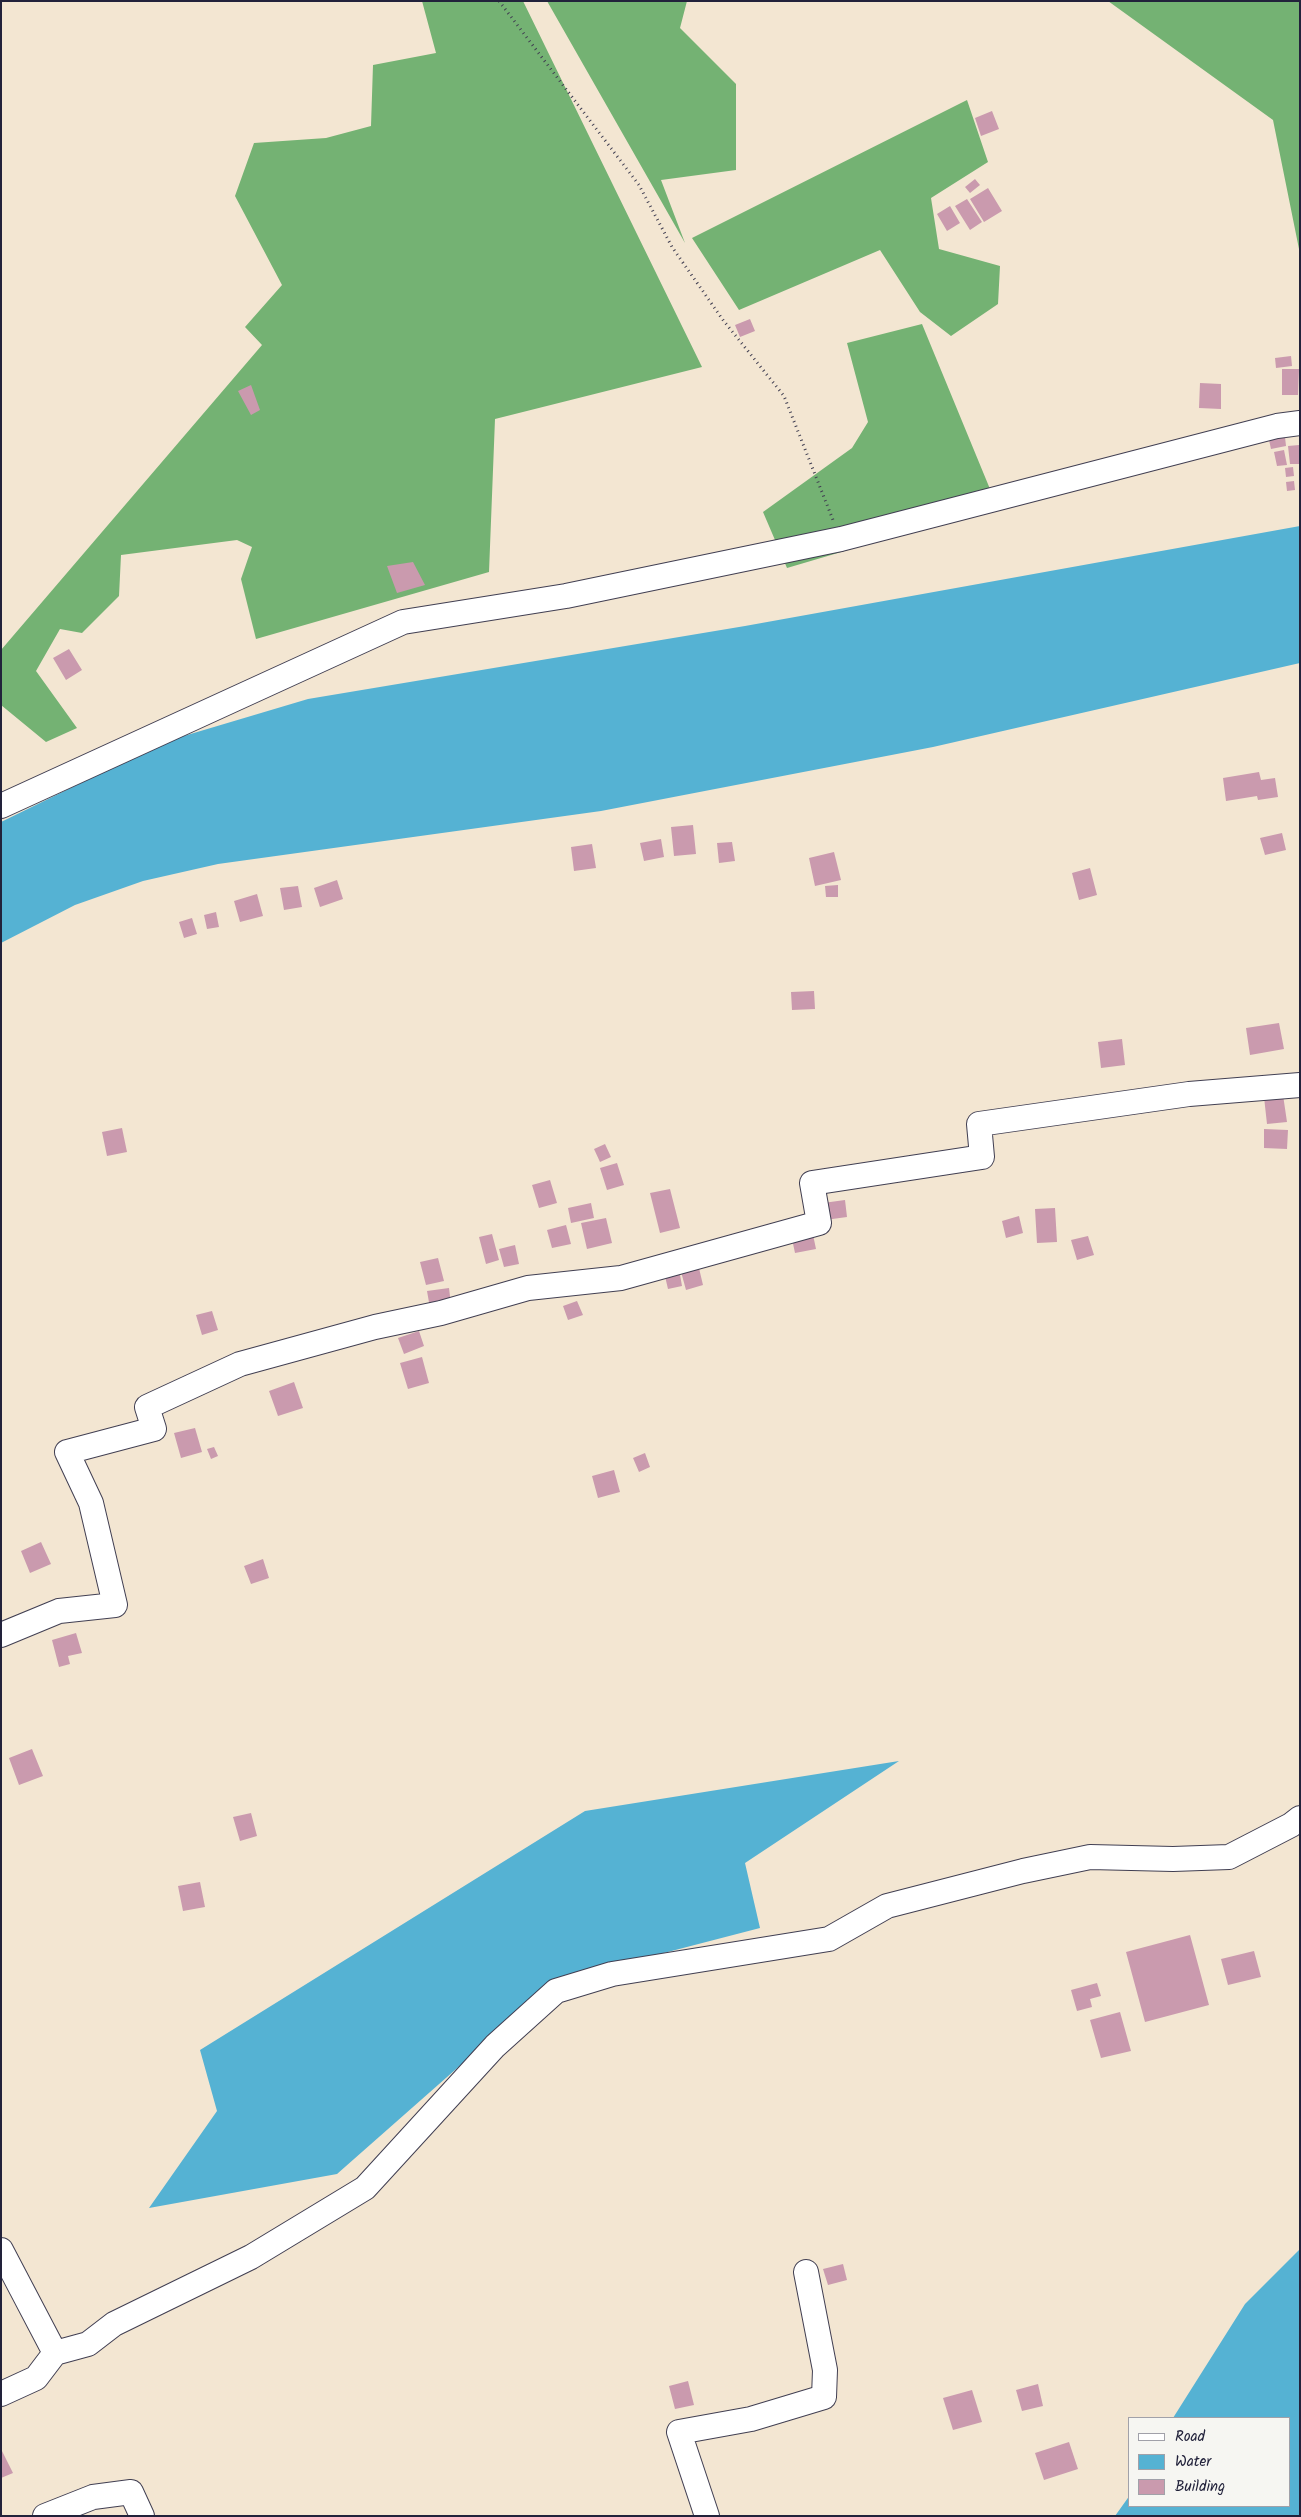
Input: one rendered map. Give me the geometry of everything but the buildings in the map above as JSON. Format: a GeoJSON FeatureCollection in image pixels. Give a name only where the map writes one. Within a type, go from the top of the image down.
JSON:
{"type":"FeatureCollection","features":[{"type":"Feature","properties":{"kind":"street"},"geometry":{"type":"LineString","coordinates":[[1,806],[403,622],[566,596],[841,539],[1277,426],[1300,423]]}},
{"type":"Feature","properties":{"kind":"street"},"geometry":{"type":"LineString","coordinates":[[1,1635],[59,1611],[115,1604],[91,1503],[67,1452],[154,1430],[147,1407],[240,1364],[375,1327],[441,1313],[528,1288],[621,1278],[819,1223],[812,1182],[982,1157],[979,1124],[1189,1094],[1300,1085]]}},
{"type":"Feature","properties":{"kind":"street"},"geometry":{"type":"LineString","coordinates":[[1,2394],[36,2378],[55,2353],[88,2344],[114,2324],[250,2257],[365,2188],[495,2046],[556,1991],[612,1974],[829,1939],[887,1906],[1023,1871],[1090,1857],[1229,1858],[1291,1825],[1300,1818]]}},
{"type":"Feature","properties":{"kind":"street"},"geometry":{"type":"LineString","coordinates":[[1,2250],[55,2353]]}},
{"type":"Feature","properties":{"kind":"street"},"geometry":{"type":"LineString","coordinates":[[707,2516],[679,2432],[752,2419],[824,2397],[825,2370],[806,2272]]}},
{"type":"Feature","properties":{"kind":"street"},"geometry":{"type":"LineString","coordinates":[[45,2516],[93,2497],[131,2492],[142,2516]]}},
{"type":"Feature","properties":{"kind":"path"},"geometry":{"type":"LineString","coordinates":[[499,1],[639,185],[672,247],[723,320],[784,396],[804,453],[841,539]]}},
{"type":"Feature","properties":{"kind":"green space"},"geometry":{"type":"Polygon","coordinates":[[[422,1],[523,1],[702,367],[495,419],[489,572],[256,639],[241,579],[252,547],[237,540],[121,555],[119,596],[82,633],[60,629],[36,671],[77,728],[46,742],[1,705],[1,650],[262,345],[245,327],[282,285],[235,196],[254,143],[326,138],[371,126],[373,65],[436,53],[422,1]]]}},
{"type":"Feature","properties":{"kind":"green space"},"geometry":{"type":"Polygon","coordinates":[[[547,1],[687,1],[680,28],[736,84],[736,170],[661,180],[685,243],[547,1]]]}},
{"type":"Feature","properties":{"kind":"green space"},"geometry":{"type":"Polygon","coordinates":[[[1108,1],[1300,1],[1300,254],[1273,120],[1108,1]]]}},
{"type":"Feature","properties":{"kind":"green space"},"geometry":{"type":"Polygon","coordinates":[[[967,100],[988,162],[931,198],[939,249],[1000,266],[998,304],[951,336],[920,312],[880,250],[739,310],[692,238],[967,100]]]}},
{"type":"Feature","properties":{"kind":"green space"},"geometry":{"type":"Polygon","coordinates":[[[922,324],[997,506],[787,568],[763,512],[852,448],[868,422],[847,343],[922,324]]]}},
{"type":"Feature","properties":{"kind":"water"},"geometry":{"type":"Polygon","coordinates":[[[1300,526],[1300,663],[933,747],[601,811],[218,864],[143,881],[75,905],[1,943],[1,822],[167,741],[308,699],[745,626],[1300,526]]]}},
{"type":"Feature","properties":{"kind":"water"},"geometry":{"type":"Polygon","coordinates":[[[899,1761],[745,1863],[760,1928],[556,1981],[337,2174],[149,2208],[217,2111],[200,2050],[585,1811],[899,1761]]]}},
{"type":"Feature","properties":{"kind":"water"},"geometry":{"type":"Polygon","coordinates":[[[1300,2249],[1300,2516],[1115,2516],[1128,2498],[1128,2507],[1291,2507],[1291,2417],[1174,2417],[1245,2304],[1300,2249]]]}}]}
